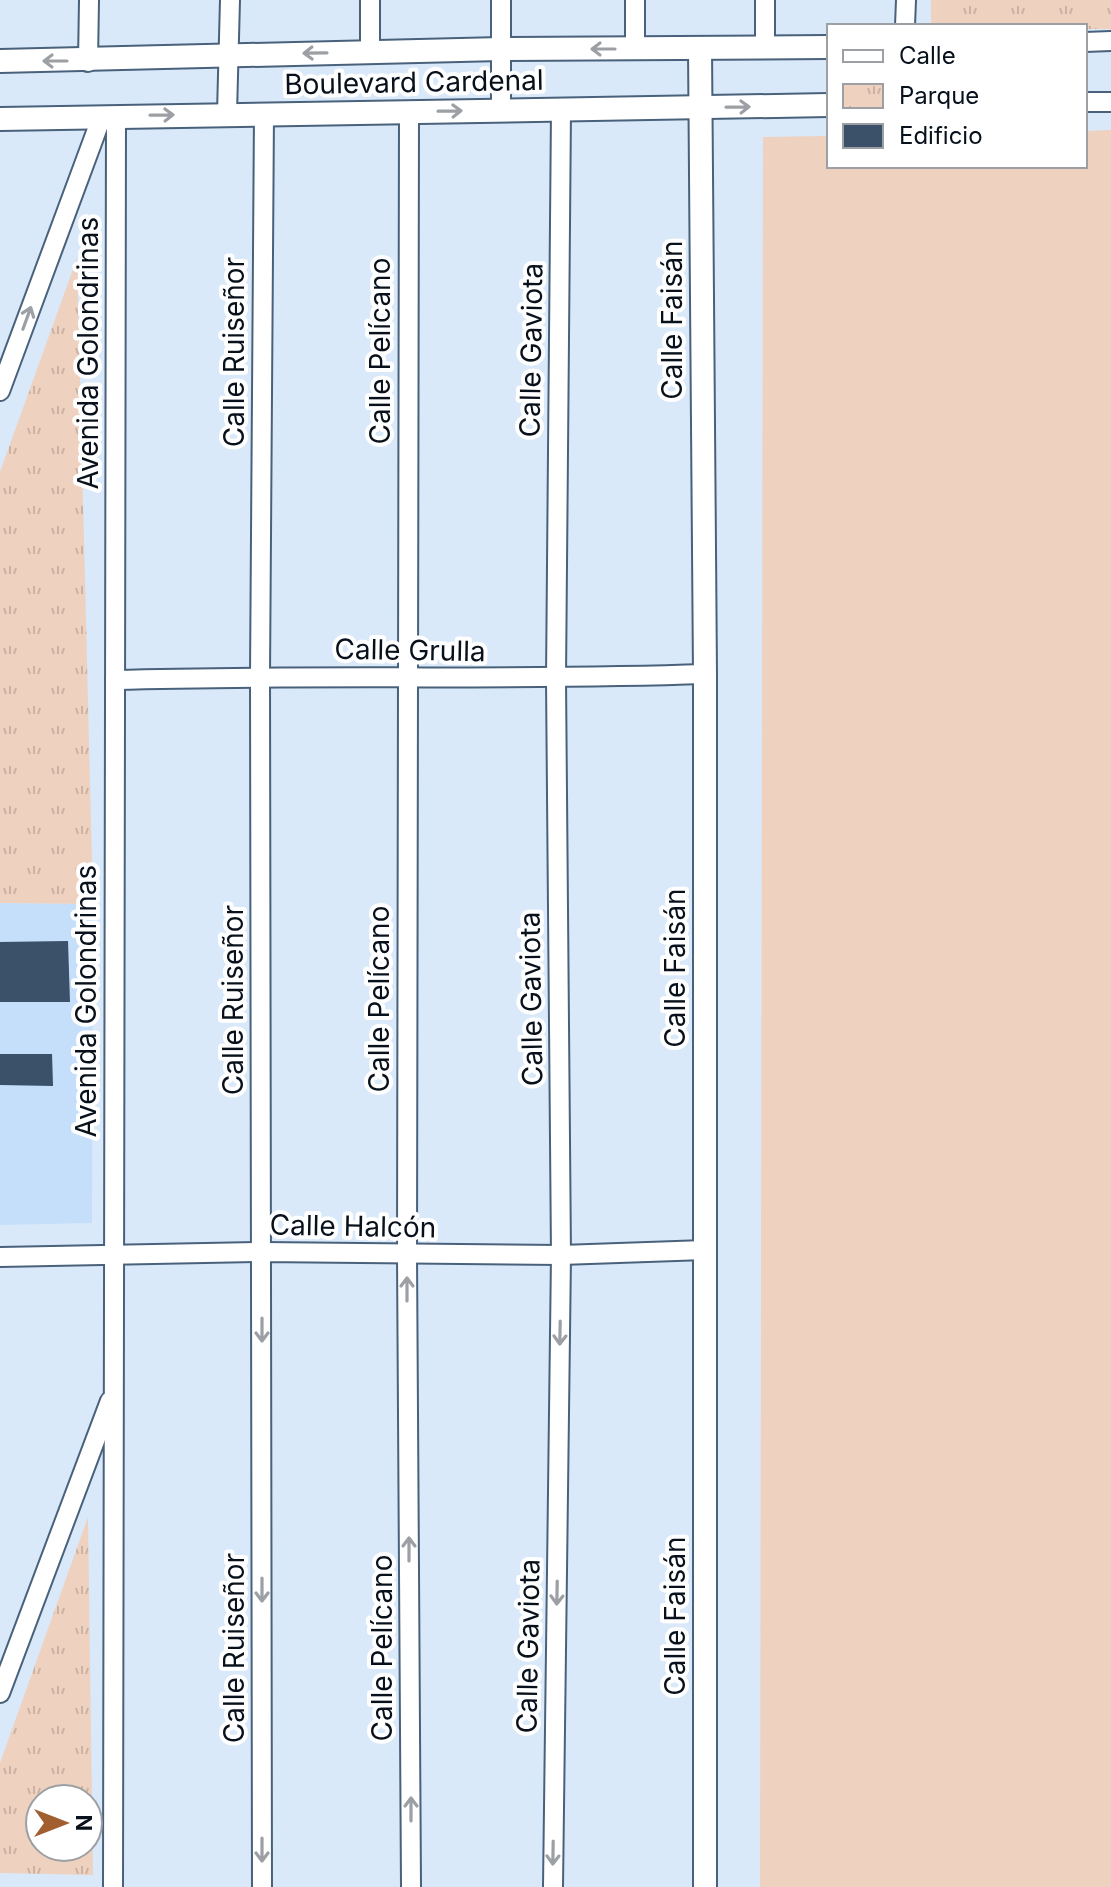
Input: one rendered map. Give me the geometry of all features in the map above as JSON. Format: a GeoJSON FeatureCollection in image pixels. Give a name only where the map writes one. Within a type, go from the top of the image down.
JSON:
{"type":"FeatureCollection","features":[{"type":"Feature","properties":{"kind":"street"},"geometry":{"type":"LineString","coordinates":[[88,62],[89,0]]}},
{"type":"Feature","properties":{"kind":"street"},"geometry":{"type":"LineString","coordinates":[[227,113],[230,0]]}},
{"type":"Feature","properties":{"kind":"street"},"geometry":{"type":"LineString","coordinates":[[370,0],[370,51]]}},
{"type":"Feature","properties":{"kind":"street"},"geometry":{"type":"LineString","coordinates":[[501,0],[501,111]]}},
{"type":"Feature","properties":{"kind":"street"},"geometry":{"type":"LineString","coordinates":[[635,0],[635,48]]}},
{"type":"Feature","properties":{"kind":"street"},"geometry":{"type":"LineString","coordinates":[[765,0],[765,47]]}},
{"type":"Feature","properties":{"kind":"street"},"geometry":{"type":"LineString","coordinates":[[905,24],[906,0]]}},
{"type":"Feature","properties":{"kind":"street"},"geometry":{"type":"LineString","coordinates":[[1087,42],[1111,41]]}},
{"type":"Feature","properties":{"kind":"street","name":"Boulevard Cardenal"},"geometry":{"type":"LineString","coordinates":[[0,61],[88,62],[370,51],[827,47]]}},
{"type":"Feature","properties":{"kind":"street","name":"Calle Faisán"},"geometry":{"type":"LineString","coordinates":[[700,48],[705,674],[705,1887]]}},
{"type":"Feature","properties":{"kind":"street"},"geometry":{"type":"LineString","coordinates":[[1087,102],[1111,102]]}},
{"type":"Feature","properties":{"kind":"street","name":"Boulevard Cardenal"},"geometry":{"type":"LineString","coordinates":[[0,119],[827,105]]}},
{"type":"Feature","properties":{"kind":"street","name":"Calle Gaviota"},"geometry":{"type":"LineString","coordinates":[[553,1887],[561,1255],[556,679],[561,110]]}},
{"type":"Feature","properties":{"kind":"street","name":"Calle Pelícano"},"geometry":{"type":"LineString","coordinates":[[409,112],[406,679],[411,1887]]}},
{"type":"Feature","properties":{"kind":"street","name":"Calle Ruiseñor"},"geometry":{"type":"LineString","coordinates":[[262,1887],[260,676],[264,113]]}},
{"type":"Feature","properties":{"kind":"street"},"geometry":{"type":"LineString","coordinates":[[0,391],[109,116]]}},
{"type":"Feature","properties":{"kind":"street","name":"Avenida Golondrinas"},"geometry":{"type":"LineString","coordinates":[[109,116],[115,680],[113,1887]]}},
{"type":"Feature","properties":{"kind":"street","name":"Calle Grulla"},"geometry":{"type":"LineString","coordinates":[[115,680],[260,676],[556,679],[705,674]]}},
{"type":"Feature","properties":{"kind":"street","name":"Calle Halcón"},"geometry":{"type":"LineString","coordinates":[[0,1257],[262,1252],[561,1255],[705,1250]]}},
{"type":"Feature","properties":{"kind":"street"},"geometry":{"type":"LineString","coordinates":[[0,1693],[114,1391]]}},
{"type":"Feature","properties":{"kind":"shaded area"},"geometry":{"type":"Polygon","coordinates":[[[0,903],[93,904],[92,1223],[0,1225],[0,903]]]}},
{"type":"Feature","properties":{"kind":"green space"},"geometry":{"type":"Polygon","coordinates":[[[931,0],[1111,0],[1111,29],[1087,29],[1087,24],[931,24],[931,0]]]}},
{"type":"Feature","properties":{"kind":"green space"},"geometry":{"type":"Polygon","coordinates":[[[1111,130],[1111,1887],[760,1887],[763,137],[827,136],[827,168],[1087,168],[1087,131],[1111,130]]]}},
{"type":"Feature","properties":{"kind":"green space"},"geometry":{"type":"Polygon","coordinates":[[[77,258],[93,904],[0,903],[0,472],[77,258]]]}},
{"type":"Feature","properties":{"kind":"green space"},"geometry":{"type":"Polygon","coordinates":[[[88,1517],[92,1783],[24,1783],[24,1863],[93,1863],[93,1875],[0,1873],[0,1763],[88,1517]]]}},
{"type":"Feature","properties":{"kind":"building"},"geometry":{"type":"Polygon","coordinates":[[[68,941],[70,1002],[0,1002],[0,942],[68,941]]]}},
{"type":"Feature","properties":{"kind":"building"},"geometry":{"type":"Polygon","coordinates":[[[0,1054],[52,1054],[53,1086],[0,1085],[0,1054]]]}}]}
